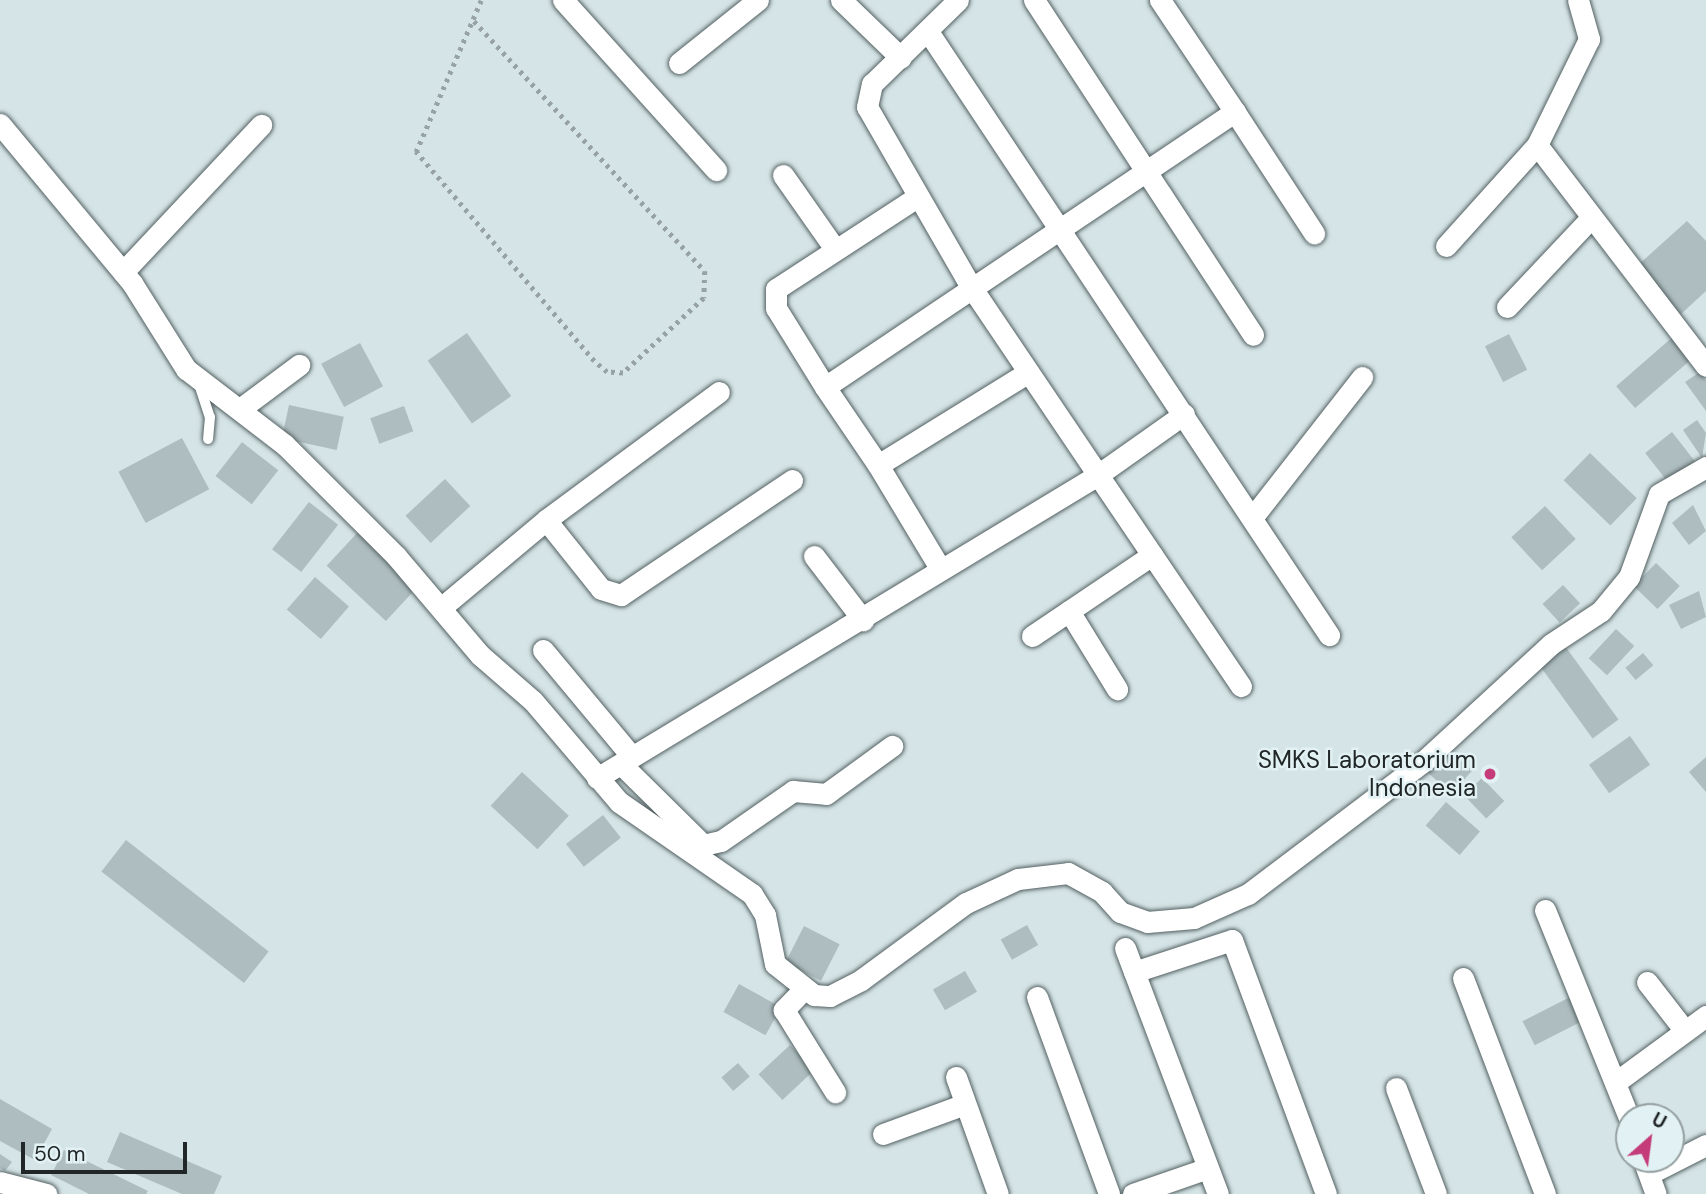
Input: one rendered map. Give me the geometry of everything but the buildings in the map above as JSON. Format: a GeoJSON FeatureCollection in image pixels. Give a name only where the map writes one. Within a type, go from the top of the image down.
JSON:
{"type":"FeatureCollection","features":[{"type":"Feature","properties":{"kind":"street"},"geometry":{"type":"LineString","coordinates":[[563,0],[716,170]]}},
{"type":"Feature","properties":{"kind":"street"},"geometry":{"type":"LineString","coordinates":[[679,63],[758,0]]}},
{"type":"Feature","properties":{"kind":"street"},"geometry":{"type":"LineString","coordinates":[[841,0],[901,58]]}},
{"type":"Feature","properties":{"kind":"street"},"geometry":{"type":"LineString","coordinates":[[958,0],[929,33],[872,84],[867,107],[971,287],[1241,686]]}},
{"type":"Feature","properties":{"kind":"street"},"geometry":{"type":"LineString","coordinates":[[1034,0],[1253,335]]}},
{"type":"Feature","properties":{"kind":"street"},"geometry":{"type":"LineString","coordinates":[[1160,0],[1314,233]]}},
{"type":"Feature","properties":{"kind":"street"},"geometry":{"type":"LineString","coordinates":[[1446,246],[1536,145],[1589,38],[1578,0]]}},
{"type":"Feature","properties":{"kind":"street"},"geometry":{"type":"LineString","coordinates":[[929,33],[1329,635]]}},
{"type":"Feature","properties":{"kind":"street"},"geometry":{"type":"LineString","coordinates":[[825,387],[1235,113]]}},
{"type":"Feature","properties":{"kind":"street"},"geometry":{"type":"LineString","coordinates":[[0,124],[123,272],[159,334],[197,380],[240,409],[285,445],[442,607],[480,655],[534,701],[597,778],[642,822],[752,894],[765,915],[775,964],[803,990],[830,996],[966,903],[1018,879],[1068,873],[1102,892],[1119,912],[1147,922],[1194,918],[1248,894],[1425,760],[1551,644],[1601,611],[1629,577],[1659,494],[1706,467]]}},
{"type":"Feature","properties":{"kind":"street"},"geometry":{"type":"LineString","coordinates":[[123,272],[261,125]]}},
{"type":"Feature","properties":{"kind":"street"},"geometry":{"type":"LineString","coordinates":[[1536,145],[1589,220],[1706,366]]}},
{"type":"Feature","properties":{"kind":"street"},"geometry":{"type":"LineString","coordinates":[[783,175],[835,249]]}},
{"type":"Feature","properties":{"kind":"street"},"geometry":{"type":"LineString","coordinates":[[917,197],[776,289],[776,308],[878,465],[940,568]]}},
{"type":"Feature","properties":{"kind":"street"},"geometry":{"type":"LineString","coordinates":[[1507,307],[1589,220]]}},
{"type":"Feature","properties":{"kind":"street"},"geometry":{"type":"LineString","coordinates":[[240,409],[299,365]]}},
{"type":"Feature","properties":{"kind":"street"},"geometry":{"type":"LineString","coordinates":[[878,465],[1027,373]]}},
{"type":"Feature","properties":{"kind":"street"},"geometry":{"type":"LineString","coordinates":[[1252,518],[1362,377]]}},
{"type":"Feature","properties":{"kind":"street"},"geometry":{"type":"LineString","coordinates":[[442,607],[546,520],[719,393]]}},
{"type":"Feature","properties":{"kind":"street"},"geometry":{"type":"LineString","coordinates":[[597,778],[863,620],[940,568],[1098,475],[1184,414]]}},
{"type":"Feature","properties":{"kind":"street"},"geometry":{"type":"LineString","coordinates":[[546,520],[601,589],[621,595],[792,480]]}},
{"type":"Feature","properties":{"kind":"street"},"geometry":{"type":"LineString","coordinates":[[1032,636],[1152,555]]}},
{"type":"Feature","properties":{"kind":"street"},"geometry":{"type":"LineString","coordinates":[[814,556],[863,620]]}},
{"type":"Feature","properties":{"kind":"street"},"geometry":{"type":"LineString","coordinates":[[1069,611],[1117,689]]}},
{"type":"Feature","properties":{"kind":"street"},"geometry":{"type":"LineString","coordinates":[[543,650],[626,760],[704,845],[721,841],[793,791],[827,794],[892,746]]}},
{"type":"Feature","properties":{"kind":"street"},"geometry":{"type":"LineString","coordinates":[[1545,910],[1624,1103]]}},
{"type":"Feature","properties":{"kind":"street"},"geometry":{"type":"LineString","coordinates":[[1134,972],[1232,940],[1326,1194]]}},
{"type":"Feature","properties":{"kind":"street"},"geometry":{"type":"LineString","coordinates":[[1125,948],[1217,1194]]}},
{"type":"Feature","properties":{"kind":"street"},"geometry":{"type":"LineString","coordinates":[[1463,978],[1545,1194]]}},
{"type":"Feature","properties":{"kind":"street"},"geometry":{"type":"LineString","coordinates":[[1647,982],[1685,1031]]}},
{"type":"Feature","properties":{"kind":"street"},"geometry":{"type":"LineString","coordinates":[[803,990],[784,1010],[835,1092]]}},
{"type":"Feature","properties":{"kind":"street"},"geometry":{"type":"LineString","coordinates":[[1037,997],[1109,1194]]}},
{"type":"Feature","properties":{"kind":"street"},"geometry":{"type":"LineString","coordinates":[[1616,1082],[1706,1016]]}},
{"type":"Feature","properties":{"kind":"street"},"geometry":{"type":"LineString","coordinates":[[956,1077],[998,1194]]}},
{"type":"Feature","properties":{"kind":"street"},"geometry":{"type":"LineString","coordinates":[[1396,1088],[1436,1194]]}},
{"type":"Feature","properties":{"kind":"street"},"geometry":{"type":"LineString","coordinates":[[883,1134],[965,1104]]}},
{"type":"Feature","properties":{"kind":"street"},"geometry":{"type":"LineString","coordinates":[[1649,1176],[1706,1145]]}},
{"type":"Feature","properties":{"kind":"street"},"geometry":{"type":"LineString","coordinates":[[1133,1194],[1208,1168]]}},
{"type":"Feature","properties":{"kind":"street"},"geometry":{"type":"LineString","coordinates":[[0,1182],[46,1194]]}},
{"type":"Feature","properties":{"kind":"lane"},"geometry":{"type":"LineString","coordinates":[[197,380],[210,417],[208,439]]}},
{"type":"Feature","properties":{"kind":"path"},"geometry":{"type":"LineString","coordinates":[[474,21],[705,271],[704,298],[623,373],[607,372],[594,361],[416,152],[481,0]]}},
{"type":"Feature","properties":{"kind":"place","name":"SMKS Laboratorium Indonesia"},"geometry":{"type":"Point","coordinates":[1490,774]}}]}
